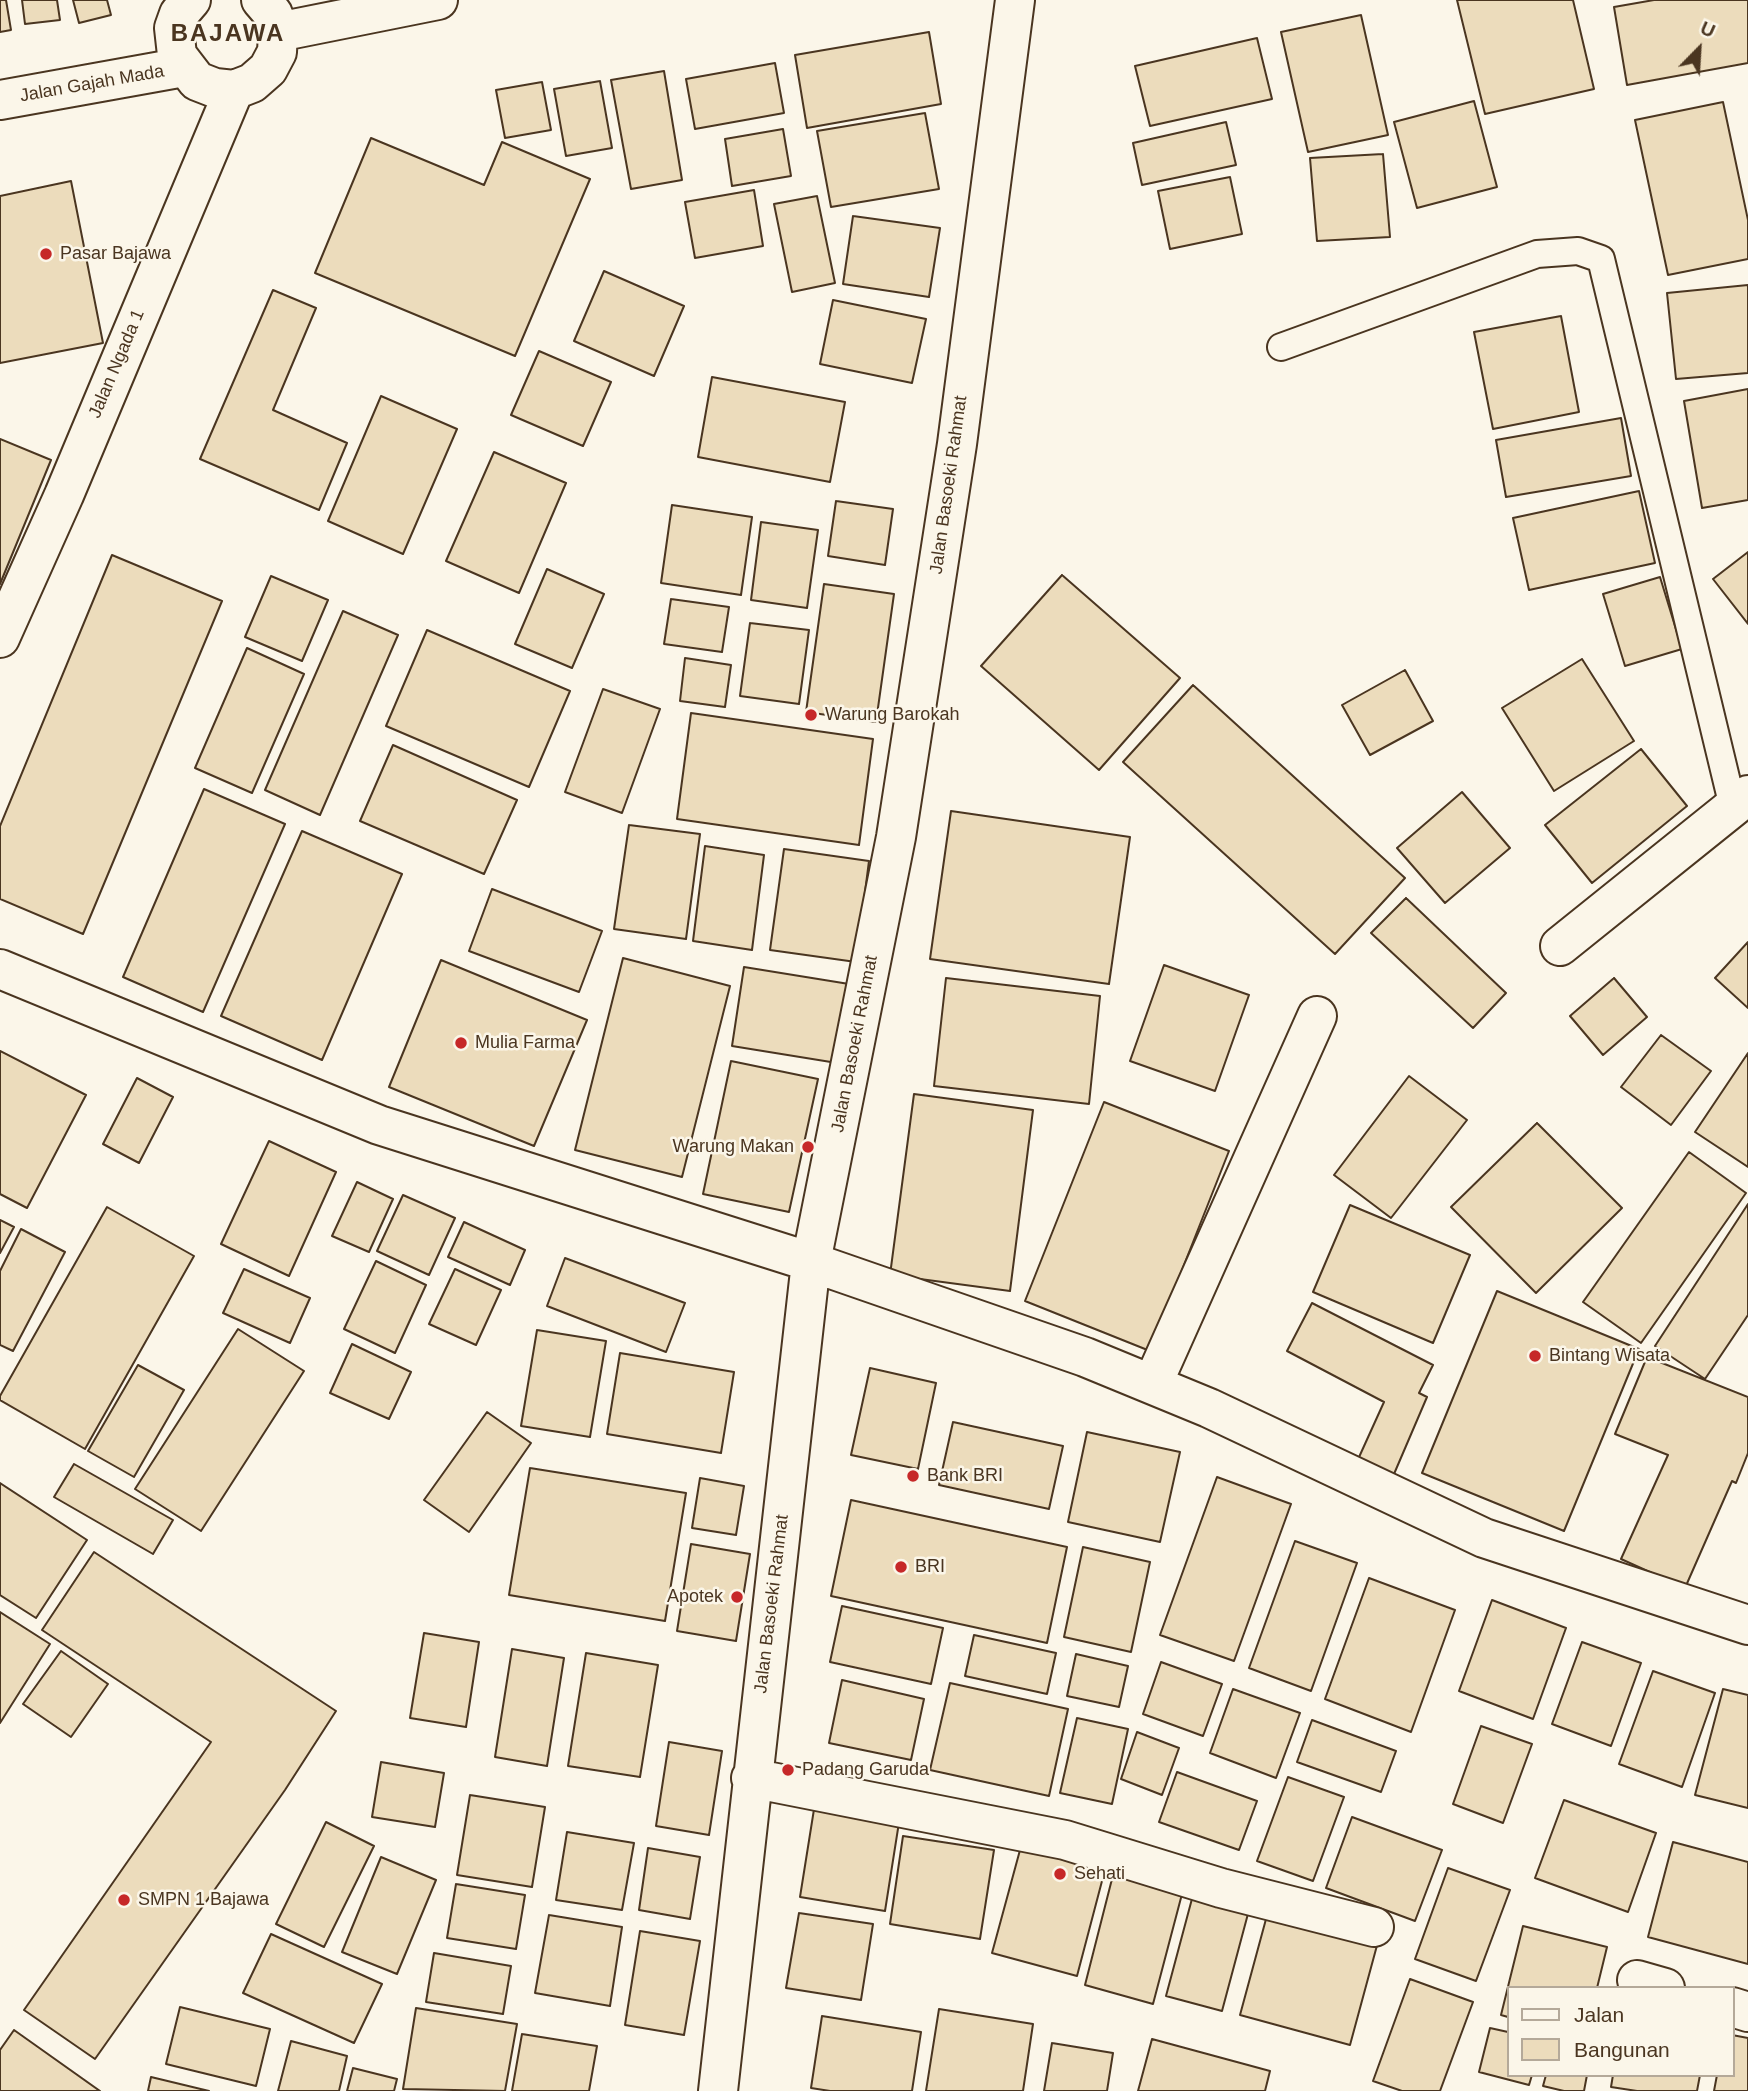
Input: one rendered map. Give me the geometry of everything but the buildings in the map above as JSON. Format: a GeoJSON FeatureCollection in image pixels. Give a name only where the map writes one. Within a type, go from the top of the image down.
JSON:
{"type":"FeatureCollection","features":[{"type":"Feature","properties":{"kind":"street"},"geometry":{"type":"LineString","coordinates":[[191,0],[179,15],[174,28],[177,55],[197,81],[215,88],[234,90],[252,83],[268,69],[277,52],[270,16],[438,0]]}},
{"type":"Feature","properties":{"kind":"street","name":"Jalan Basoeki Rahmat"},"geometry":{"type":"LineString","coordinates":[[718,2091],[751,1778],[811,1262],[897,837],[957,444],[1015,0]]}},
{"type":"Feature","properties":{"kind":"street","name":"Jalan Gajah Mada"},"geometry":{"type":"LineString","coordinates":[[0,100],[184,67]]}},
{"type":"Feature","properties":{"kind":"street","name":"Jalan Ngada 1"},"geometry":{"type":"LineString","coordinates":[[0,638],[64,495],[86,434],[234,90]]}},
{"type":"Feature","properties":{"kind":"street"},"geometry":{"type":"LineString","coordinates":[[1560,946],[1741,801]]}},
{"type":"Feature","properties":{"kind":"street"},"geometry":{"type":"LineString","coordinates":[[0,969],[379,1125],[811,1262],[1153,1383],[1485,1538],[1748,1625]]}},
{"type":"Feature","properties":{"kind":"street"},"geometry":{"type":"LineString","coordinates":[[1153,1383],[1317,1016]]}},
{"type":"Feature","properties":{"kind":"street"},"geometry":{"type":"LineString","coordinates":[[751,1778],[1065,1840],[1221,1888],[1374,1927]]}},
{"type":"Feature","properties":{"kind":"lane"},"geometry":{"type":"LineString","coordinates":[[1281,347],[1537,254],[1578,251],[1601,259],[1741,801]]}},
{"type":"Feature","properties":{"kind":"place","name":"Pasar Bajawa"},"geometry":{"type":"Point","coordinates":[46,254]}},
{"type":"Feature","properties":{"kind":"place","name":"Warung Barokah"},"geometry":{"type":"Point","coordinates":[811,715]}},
{"type":"Feature","properties":{"kind":"place","name":"Mulia Farma"},"geometry":{"type":"Point","coordinates":[461,1043]}},
{"type":"Feature","properties":{"kind":"place","name":"Warung Makan"},"geometry":{"type":"Point","coordinates":[808,1147]}},
{"type":"Feature","properties":{"kind":"place","name":"Bintang Wisata"},"geometry":{"type":"Point","coordinates":[1535,1356]}},
{"type":"Feature","properties":{"kind":"place","name":"Bank BRI"},"geometry":{"type":"Point","coordinates":[913,1476]}},
{"type":"Feature","properties":{"kind":"place","name":"BRI"},"geometry":{"type":"Point","coordinates":[901,1567]}},
{"type":"Feature","properties":{"kind":"place","name":"Apotek"},"geometry":{"type":"Point","coordinates":[737,1597]}},
{"type":"Feature","properties":{"kind":"place","name":"Padang Garuda"},"geometry":{"type":"Point","coordinates":[788,1770]}},
{"type":"Feature","properties":{"kind":"place","name":"Sehati"},"geometry":{"type":"Point","coordinates":[1060,1874]}},
{"type":"Feature","properties":{"kind":"place","name":"SMPN 1 Bajawa"},"geometry":{"type":"Point","coordinates":[124,1900]}},
{"type":"Feature","properties":{"kind":"district","name":"BAJAWA"},"geometry":{"type":"Point","coordinates":[228,34]}}]}
